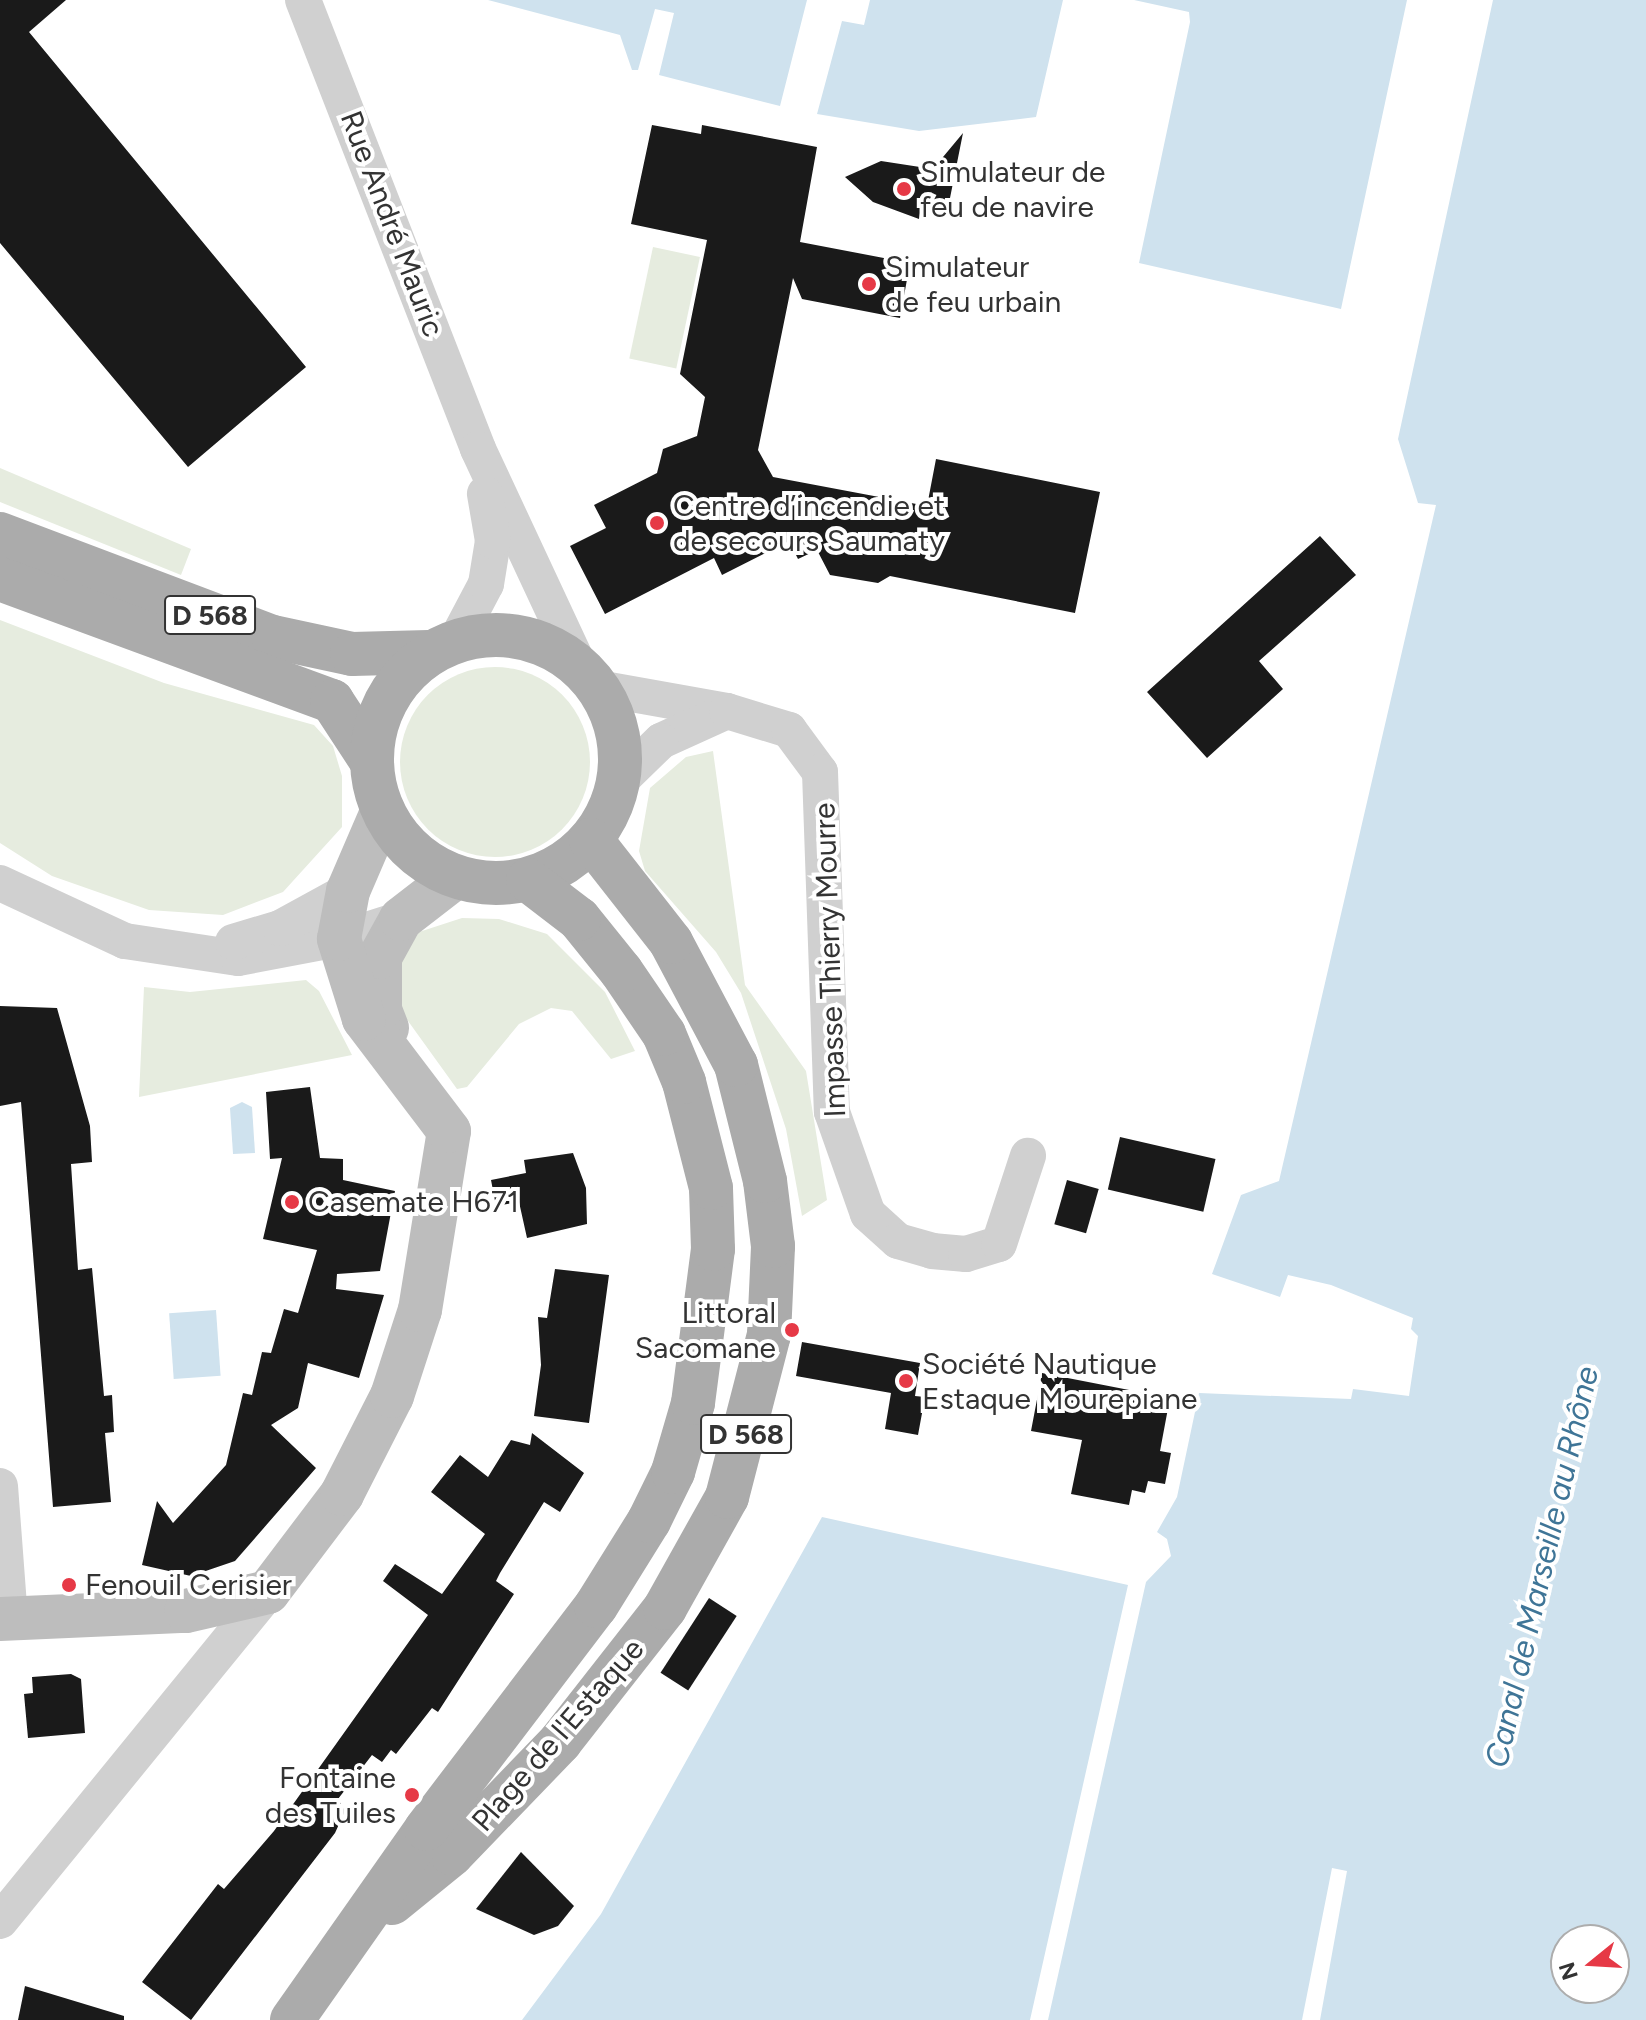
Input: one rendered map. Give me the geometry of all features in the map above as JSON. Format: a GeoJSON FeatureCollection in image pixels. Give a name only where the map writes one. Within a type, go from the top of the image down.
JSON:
{"type":"FeatureCollection","features":[{"type":"Feature","properties":{"kind":"main road","name":"D 568"},"geometry":{"type":"LineString","coordinates":[[0,534],[273,637],[352,654],[443,646]]}},
{"type":"Feature","properties":{"kind":"main road","name":"D 568"},"geometry":{"type":"LineString","coordinates":[[0,579],[332,701],[370,759]]}},
{"type":"Feature","properties":{"kind":"main road"},"geometry":{"type":"LineString","coordinates":[[500,634],[542,643],[588,677],[618,732],[619,782],[591,840],[563,865],[528,880],[491,885],[454,878],[412,853],[382,812],[370,759],[384,705],[398,680],[443,646],[500,634]]}},
{"type":"Feature","properties":{"kind":"main road","name":"Plage de l'Estaque"},"geometry":{"type":"LineString","coordinates":[[355,1933],[452,1854],[560,1742],[637,1649],[727,1497],[769,1335],[773,1246],[765,1181],[736,1065],[671,942],[591,840]]}},
{"type":"Feature","properties":{"kind":"main road","name":"Plage de l'Estaque"},"geometry":{"type":"LineString","coordinates":[[292,2020],[596,1606],[649,1521],[673,1472],[707,1334],[711,1188],[684,1082],[664,1034],[621,971],[579,919],[528,880]]}},
{"type":"Feature","properties":{"kind":"street","name":"Rue André Mauric"},"geometry":{"type":"LineString","coordinates":[[303,0],[478,449],[588,677]]}},
{"type":"Feature","properties":{"kind":"street","name":"Rue André Mauric"},"geometry":{"type":"LineString","coordinates":[[443,646],[486,584],[493,541],[478,449]]}},
{"type":"Feature","properties":{"kind":"street","name":"Impasse Thierry Mourre"},"geometry":{"type":"LineString","coordinates":[[588,677],[727,711],[789,730],[820,772],[832,1112],[868,1214],[898,1241],[932,1251],[966,1254],[999,1244],[1028,1156]]}},
{"type":"Feature","properties":{"kind":"street"},"geometry":{"type":"LineString","coordinates":[[619,782],[661,741],[727,711]]}},
{"type":"Feature","properties":{"kind":"street"},"geometry":{"type":"LineString","coordinates":[[0,1921],[268,1592],[342,1494],[392,1396],[420,1310],[449,1131],[402,1064],[364,1019],[339,939],[348,891],[382,812]]}},
{"type":"Feature","properties":{"kind":"street"},"geometry":{"type":"LineString","coordinates":[[0,883],[125,941],[238,958],[339,939],[401,919],[454,878]]}},
{"type":"Feature","properties":{"kind":"street"},"geometry":{"type":"LineString","coordinates":[[197,953],[280,928],[348,891]]}},
{"type":"Feature","properties":{"kind":"street"},"geometry":{"type":"LineString","coordinates":[[401,919],[380,957],[378,988],[380,1010],[402,1064]]}},
{"type":"Feature","properties":{"kind":"street"},"geometry":{"type":"LineString","coordinates":[[0,1486],[5,1619],[186,1611],[268,1592]]}},
{"type":"Feature","properties":{"kind":"shaded area"},"geometry":{"type":"Polygon","coordinates":[[[653,247],[700,257],[676,368],[629,359],[653,247]]]}},
{"type":"Feature","properties":{"kind":"shaded area"},"geometry":{"type":"Polygon","coordinates":[[[0,468],[191,549],[181,575],[0,502],[0,468]]]}},
{"type":"Feature","properties":{"kind":"shaded area"},"geometry":{"type":"Polygon","coordinates":[[[0,620],[164,683],[314,725],[333,746],[342,776],[342,827],[283,892],[223,915],[149,910],[52,876],[0,843],[0,620]]]}},
{"type":"Feature","properties":{"kind":"shaded area"},"geometry":{"type":"Polygon","coordinates":[[[495,667],[531,674],[562,695],[583,726],[590,762],[583,798],[562,829],[531,850],[495,857],[459,850],[428,829],[407,798],[400,762],[407,726],[428,695],[459,674],[495,667]]]}},
{"type":"Feature","properties":{"kind":"shaded area"},"geometry":{"type":"Polygon","coordinates":[[[713,751],[745,985],[806,1071],[827,1200],[802,1216],[786,1129],[741,993],[716,952],[645,871],[639,851],[650,788],[686,757],[713,751]]]}},
{"type":"Feature","properties":{"kind":"shaded area"},"geometry":{"type":"Polygon","coordinates":[[[462,918],[499,919],[547,934],[605,992],[635,1051],[611,1059],[572,1011],[551,1008],[519,1024],[467,1087],[457,1089],[403,1014],[399,994],[402,959],[419,932],[462,918]]]}},
{"type":"Feature","properties":{"kind":"shaded area"},"geometry":{"type":"Polygon","coordinates":[[[306,980],[319,991],[352,1055],[139,1097],[144,987],[190,992],[306,980]]]}},
{"type":"Feature","properties":{"kind":"water"},"geometry":{"type":"Polygon","coordinates":[[[488,0],[807,0],[780,106],[659,75],[674,13],[655,9],[638,70],[632,70],[620,35],[488,0]]]}},
{"type":"Feature","properties":{"kind":"water"},"geometry":{"type":"Polygon","coordinates":[[[870,0],[1063,0],[1036,117],[919,131],[817,114],[842,21],[864,25],[870,0]]]}},
{"type":"Feature","properties":{"kind":"water"},"geometry":{"type":"Polygon","coordinates":[[[1134,0],[1407,0],[1341,309],[1139,263],[1190,22],[1189,12],[1134,0]]]}},
{"type":"Feature","properties":{"kind":"water","name":"Canal de Marseille au Rhône"},"geometry":{"type":"Polygon","coordinates":[[[1493,0],[1646,0],[1646,2020],[1320,2020],[1347,1871],[1332,1868],[1302,2020],[1048,2020],[1146,1582],[1171,1556],[1167,1539],[1157,1532],[1177,1497],[1199,1393],[1351,1399],[1353,1389],[1409,1396],[1418,1336],[1411,1329],[1413,1318],[1331,1285],[1288,1275],[1280,1297],[1212,1274],[1241,1195],[1279,1181],[1436,505],[1418,503],[1398,439],[1493,0]]]}},
{"type":"Feature","properties":{"kind":"water"},"geometry":{"type":"Polygon","coordinates":[[[242,1102],[252,1107],[255,1153],[233,1154],[230,1108],[242,1102]]]}},
{"type":"Feature","properties":{"kind":"water"},"geometry":{"type":"Polygon","coordinates":[[[216,1310],[221,1376],[174,1379],[169,1313],[216,1310]]]}},
{"type":"Feature","properties":{"kind":"water"},"geometry":{"type":"Polygon","coordinates":[[[822,1517],[1128,1585],[1030,2020],[522,2020],[601,1914],[822,1517]]]}},
{"type":"Feature","properties":{"kind":"building"},"geometry":{"type":"Polygon","coordinates":[[[0,0],[66,0],[29,32],[306,367],[188,467],[0,243],[0,0]]]}},
{"type":"Feature","properties":{"kind":"building"},"geometry":{"type":"Polygon","coordinates":[[[652,125],[701,134],[702,125],[817,147],[800,242],[910,263],[900,318],[802,299],[793,278],[758,450],[773,477],[927,506],[936,459],[1100,492],[1075,613],[890,576],[878,583],[830,575],[817,550],[798,559],[789,541],[722,575],[714,558],[605,614],[570,546],[606,528],[594,505],[657,473],[663,449],[697,436],[705,397],[680,374],[707,240],[631,224],[652,125]]]}},
{"type":"Feature","properties":{"kind":"building","name":"Simulateur de feu de navire"},"geometry":{"type":"Polygon","coordinates":[[[963,133],[946,218],[920,213],[919,219],[873,202],[845,177],[881,161],[933,169],[963,133]]]}},
{"type":"Feature","properties":{"kind":"building"},"geometry":{"type":"Polygon","coordinates":[[[1320,536],[1356,575],[1259,661],[1283,689],[1207,758],[1147,692],[1320,536]]]}},
{"type":"Feature","properties":{"kind":"building"},"geometry":{"type":"Polygon","coordinates":[[[0,1006],[57,1008],[90,1126],[92,1162],[71,1164],[78,1270],[92,1268],[104,1396],[112,1395],[114,1432],[105,1433],[111,1502],[53,1507],[21,1102],[0,1106],[0,1006]]]}},
{"type":"Feature","properties":{"kind":"building"},"geometry":{"type":"Polygon","coordinates":[[[310,1087],[320,1158],[343,1159],[343,1180],[395,1191],[380,1271],[337,1274],[336,1289],[384,1295],[359,1378],[308,1363],[298,1408],[271,1425],[316,1468],[235,1561],[191,1576],[142,1565],[157,1501],[173,1523],[226,1465],[243,1393],[252,1395],[262,1352],[271,1353],[284,1309],[298,1313],[317,1250],[263,1239],[282,1158],[270,1159],[266,1092],[310,1087]]]}},
{"type":"Feature","properties":{"kind":"building"},"geometry":{"type":"Polygon","coordinates":[[[1120,1137],[1215,1159],[1203,1212],[1108,1190],[1120,1137]]]}},
{"type":"Feature","properties":{"kind":"building"},"geometry":{"type":"Polygon","coordinates":[[[573,1153],[586,1188],[587,1224],[527,1238],[519,1202],[496,1206],[491,1180],[526,1173],[524,1160],[573,1153]]]}},
{"type":"Feature","properties":{"kind":"building"},"geometry":{"type":"Polygon","coordinates":[[[1067,1180],[1099,1189],[1086,1233],[1054,1224],[1067,1180]]]}},
{"type":"Feature","properties":{"kind":"building"},"geometry":{"type":"Polygon","coordinates":[[[555,1269],[609,1275],[589,1423],[534,1416],[541,1365],[538,1317],[547,1318],[555,1269]]]}},
{"type":"Feature","properties":{"kind":"building"},"geometry":{"type":"Polygon","coordinates":[[[802,1342],[920,1363],[915,1396],[925,1397],[918,1435],[885,1429],[891,1393],[796,1376],[802,1342]]]}},
{"type":"Feature","properties":{"kind":"building"},"geometry":{"type":"Polygon","coordinates":[[[1042,1373],[1165,1397],[1169,1403],[1160,1451],[1171,1453],[1165,1484],[1148,1481],[1145,1493],[1132,1490],[1129,1505],[1071,1494],[1082,1440],[1031,1431],[1042,1373]]]}},
{"type":"Feature","properties":{"kind":"building"},"geometry":{"type":"Polygon","coordinates":[[[532,1433],[584,1473],[560,1512],[544,1502],[500,1573],[496,1581],[514,1594],[438,1712],[432,1708],[396,1754],[391,1750],[382,1762],[372,1755],[338,1799],[345,1811],[335,1833],[191,2020],[142,1982],[218,1884],[224,1889],[274,1831],[428,1615],[383,1581],[395,1564],[442,1594],[485,1534],[431,1492],[460,1455],[488,1477],[511,1440],[530,1445],[532,1433]]]}},
{"type":"Feature","properties":{"kind":"building"},"geometry":{"type":"Polygon","coordinates":[[[709,1598],[737,1616],[688,1691],[661,1673],[709,1598]]]}},
{"type":"Feature","properties":{"kind":"building"},"geometry":{"type":"Polygon","coordinates":[[[71,1674],[81,1679],[85,1733],[28,1738],[24,1694],[33,1693],[32,1677],[71,1674]]]}},
{"type":"Feature","properties":{"kind":"building"},"geometry":{"type":"Polygon","coordinates":[[[521,1852],[574,1906],[558,1926],[534,1935],[476,1909],[521,1852]]]}},
{"type":"Feature","properties":{"kind":"building"},"geometry":{"type":"Polygon","coordinates":[[[25,1986],[124,2016],[124,2020],[18,2020],[25,1986]]]}},
{"type":"Feature","properties":{"kind":"place","name":"Simulateur de feu de navire"},"geometry":{"type":"Point","coordinates":[904,189]}},
{"type":"Feature","properties":{"kind":"place","name":"Simulateur de feu urbain"},"geometry":{"type":"Point","coordinates":[869,284]}},
{"type":"Feature","properties":{"kind":"place","name":"Centre d’incendie et de secours Saumaty"},"geometry":{"type":"Point","coordinates":[657,523]}},
{"type":"Feature","properties":{"kind":"place","name":"Casemate H671"},"geometry":{"type":"Point","coordinates":[292,1202]}},
{"type":"Feature","properties":{"kind":"place","name":"Littoral Sacomane"},"geometry":{"type":"Point","coordinates":[792,1330]}},
{"type":"Feature","properties":{"kind":"place","name":"Société Nautique Estaque Mourepiane"},"geometry":{"type":"Point","coordinates":[906,1381]}},
{"type":"Feature","properties":{"kind":"place","name":"Fenouil Cerisier"},"geometry":{"type":"Point","coordinates":[69,1585]}},
{"type":"Feature","properties":{"kind":"place","name":"Fontaine des Tuiles"},"geometry":{"type":"Point","coordinates":[412,1795]}}]}
